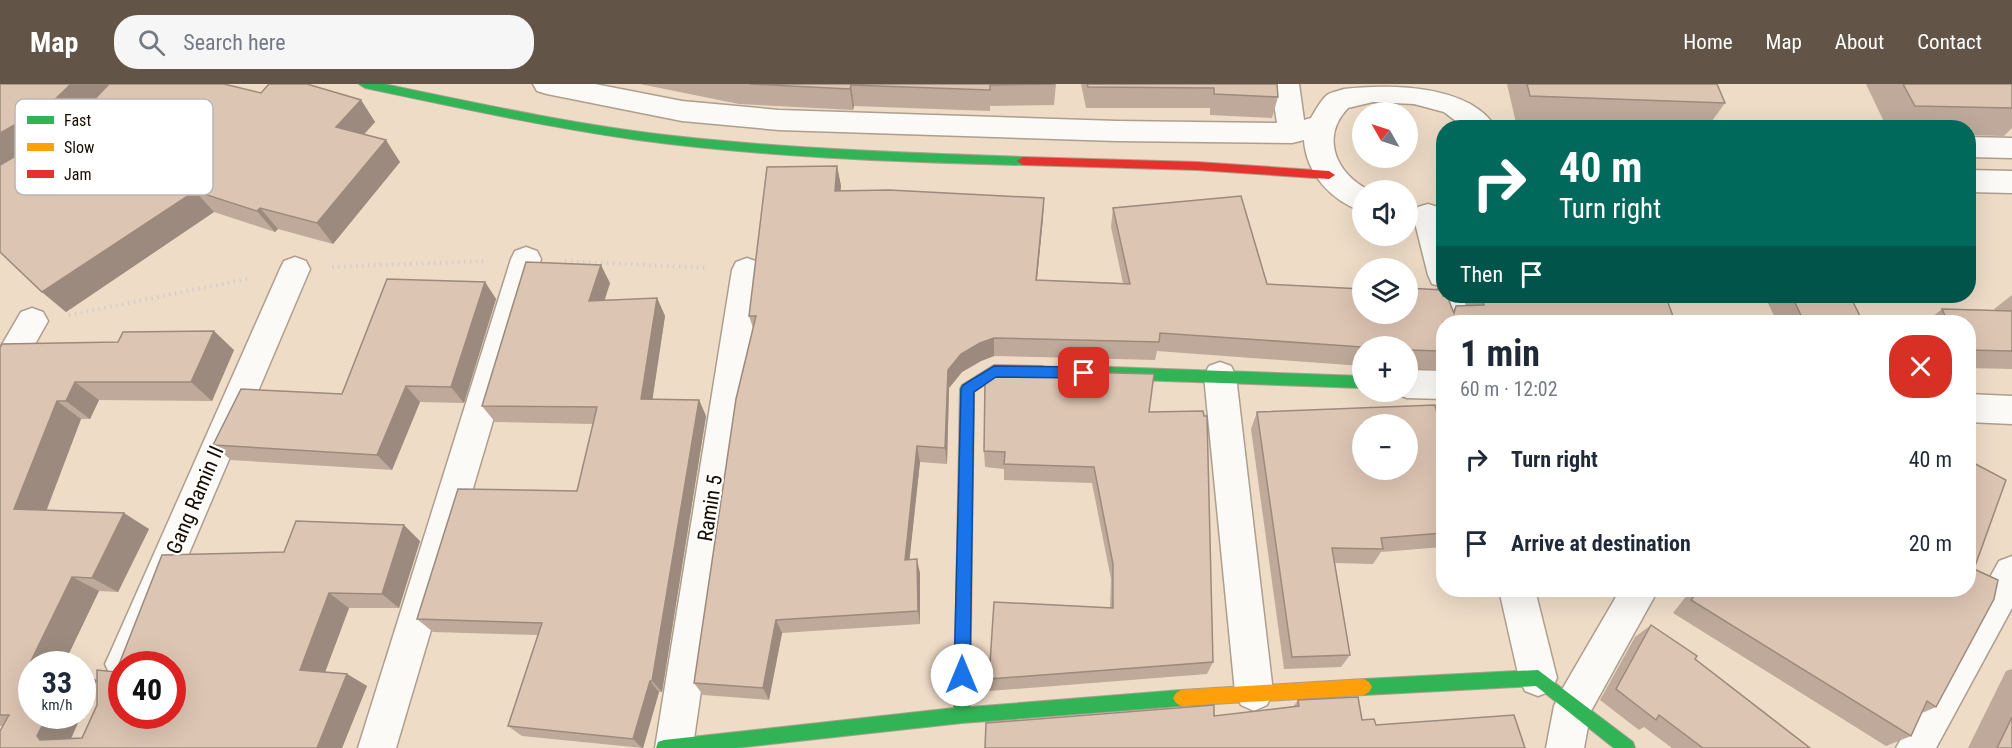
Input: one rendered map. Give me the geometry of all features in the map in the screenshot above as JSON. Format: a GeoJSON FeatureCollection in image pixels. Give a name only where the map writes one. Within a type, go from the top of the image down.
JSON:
{"type":"FeatureCollection","features":[{"type":"Feature","properties":{"kind":"street"},"geometry":{"type":"LineString","coordinates":[[365,84],[557,123],[674,140],[884,157],[1185,165],[1329,175]]}},
{"type":"Feature","properties":{"kind":"street"},"geometry":{"type":"LineString","coordinates":[[547,84],[631,92],[682,111],[779,120],[1117,131],[1292,133],[1319,126]]}},
{"type":"Feature","properties":{"kind":"street"},"geometry":{"type":"LineString","coordinates":[[1285,84],[1292,133]]}},
{"type":"Feature","properties":{"kind":"street"},"geometry":{"type":"LineString","coordinates":[[1352,195],[1329,175],[1317,147],[1319,126],[1338,101],[1363,91],[1390,87],[1420,90],[1455,104],[1473,120]]}},
{"type":"Feature","properties":{"kind":"street"},"geometry":{"type":"LineString","coordinates":[[1976,147],[2012,148]]}},
{"type":"Feature","properties":{"kind":"street"},"geometry":{"type":"LineString","coordinates":[[1976,181],[2012,182]]}},
{"type":"Feature","properties":{"kind":"street"},"geometry":{"type":"LineString","coordinates":[[1426,215],[1436,250]]}},
{"type":"Feature","properties":{"kind":"street"},"geometry":{"type":"LineString","coordinates":[[377,748],[526,259]]}},
{"type":"Feature","properties":{"kind":"street","name":"Gang Ramin II"},"geometry":{"type":"LineString","coordinates":[[130,651],[295,269]]}},
{"type":"Feature","properties":{"kind":"street","name":"Ramin 5"},"geometry":{"type":"LineString","coordinates":[[669,747],[747,270]]}},
{"type":"Feature","properties":{"kind":"street"},"geometry":{"type":"LineString","coordinates":[[0,324],[32,321]]}},
{"type":"Feature","properties":{"kind":"street"},"geometry":{"type":"LineString","coordinates":[[0,377],[32,321]]}},
{"type":"Feature","properties":{"kind":"street"},"geometry":{"type":"LineString","coordinates":[[962,715],[968,389],[994,371],[1053,372]]}},
{"type":"Feature","properties":{"kind":"street"},"geometry":{"type":"LineString","coordinates":[[1089,373],[1352,382]]}},
{"type":"Feature","properties":{"kind":"street"},"geometry":{"type":"LineString","coordinates":[[1220,376],[1254,692]]}},
{"type":"Feature","properties":{"kind":"street"},"geometry":{"type":"LineString","coordinates":[[1418,384],[1436,385]]}},
{"type":"Feature","properties":{"kind":"street"},"geometry":{"type":"LineString","coordinates":[[1976,408],[2012,410]]}},
{"type":"Feature","properties":{"kind":"street"},"geometry":{"type":"LineString","coordinates":[[1915,748],[2012,573]]}},
{"type":"Feature","properties":{"kind":"street"},"geometry":{"type":"LineString","coordinates":[[1519,597],[1538,678],[1627,748]]}},
{"type":"Feature","properties":{"kind":"street"},"geometry":{"type":"LineString","coordinates":[[1565,748],[1573,706],[1636,597]]}},
{"type":"Feature","properties":{"kind":"street"},"geometry":{"type":"LineString","coordinates":[[669,747],[962,715],[1254,692],[1538,678]]}},
{"type":"Feature","properties":{"kind":"path"},"geometry":{"type":"LineString","coordinates":[[32,321],[295,269],[526,259],[747,270]]}},
{"type":"Feature","properties":{"kind":"building"},"geometry":{"type":"Polygon","coordinates":[[[0,84],[71,84],[55,99],[15,99],[15,125],[0,133],[0,84]]]}},
{"type":"Feature","properties":{"kind":"building"},"geometry":{"type":"Polygon","coordinates":[[[109,84],[224,84],[261,93],[269,84],[307,84],[361,100],[336,127],[386,140],[317,223],[260,208],[257,211],[207,195],[213,195],[213,99],[95,99],[109,84]]]}},
{"type":"Feature","properties":{"kind":"building"},"geometry":{"type":"Polygon","coordinates":[[[750,84],[1055,84],[990,85],[990,90],[851,85],[850,89],[750,84]]]}},
{"type":"Feature","properties":{"kind":"building"},"geometry":{"type":"Polygon","coordinates":[[[1087,84],[1277,84],[1278,97],[1214,94],[1214,88],[1088,87],[1087,84]]]}},
{"type":"Feature","properties":{"kind":"building"},"geometry":{"type":"Polygon","coordinates":[[[1527,84],[1717,84],[1725,103],[1530,96],[1527,84]]]}},
{"type":"Feature","properties":{"kind":"building"},"geometry":{"type":"Polygon","coordinates":[[[1903,84],[2012,84],[2012,108],[1915,106],[1903,84]]]}},
{"type":"Feature","properties":{"kind":"building"},"geometry":{"type":"Polygon","coordinates":[[[15,156],[15,195],[189,195],[42,292],[0,252],[0,165],[15,156]]]}},
{"type":"Feature","properties":{"kind":"building"},"geometry":{"type":"Polygon","coordinates":[[[837,166],[835,191],[889,190],[1044,198],[1036,280],[1130,284],[1113,208],[1241,196],[1267,284],[1352,288],[1352,324],[1418,324],[1418,289],[1436,290],[1436,303],[1450,303],[1454,313],[1456,306],[1484,305],[1483,303],[1668,303],[1672,315],[1436,315],[1436,351],[1418,350],[1418,336],[1352,336],[1352,346],[1160,333],[1159,342],[994,338],[980,343],[961,354],[948,370],[945,448],[917,446],[905,560],[917,559],[918,611],[776,620],[763,688],[694,683],[736,399],[756,316],[749,316],[767,167],[837,166]]]}},
{"type":"Feature","properties":{"kind":"building"},"geometry":{"type":"Polygon","coordinates":[[[526,262],[601,265],[589,301],[657,298],[641,399],[699,400],[652,681],[650,681],[633,739],[508,726],[542,623],[417,619],[458,489],[577,491],[597,407],[482,406],[526,262]]]}},
{"type":"Feature","properties":{"kind":"building"},"geometry":{"type":"Polygon","coordinates":[[[387,279],[485,282],[451,387],[406,386],[377,455],[213,445],[241,389],[342,394],[387,279]]]}},
{"type":"Feature","properties":{"kind":"building"},"geometry":{"type":"Polygon","coordinates":[[[1795,303],[1854,303],[1860,315],[1801,315],[1795,303]]]}},
{"type":"Feature","properties":{"kind":"building"},"geometry":{"type":"Polygon","coordinates":[[[1942,309],[2012,311],[2012,351],[1976,350],[1976,315],[1945,315],[1942,309]]]}},
{"type":"Feature","properties":{"kind":"building"},"geometry":{"type":"Polygon","coordinates":[[[214,331],[191,382],[75,382],[66,401],[57,401],[14,509],[124,513],[92,578],[72,577],[36,651],[18,651],[18,729],[40,729],[37,736],[40,740],[82,738],[86,729],[96,729],[97,670],[108,671],[108,729],[186,729],[186,651],[124,651],[162,555],[284,552],[296,521],[404,525],[382,594],[329,593],[300,670],[347,674],[317,748],[0,748],[0,731],[9,715],[0,715],[0,347],[2,344],[118,342],[123,332],[214,331]]]}},
{"type":"Feature","properties":{"kind":"building"},"geometry":{"type":"Polygon","coordinates":[[[1000,370],[1154,374],[1149,412],[1203,411],[1204,416],[1207,416],[1213,662],[989,679],[994,602],[1113,608],[1113,564],[1094,467],[1004,464],[1005,452],[984,451],[985,380],[1000,370]]]}},
{"type":"Feature","properties":{"kind":"building"},"geometry":{"type":"Polygon","coordinates":[[[1435,405],[1436,534],[1381,538],[1383,549],[1332,548],[1350,655],[1292,657],[1257,412],[1435,405]]]}},
{"type":"Feature","properties":{"kind":"building"},"geometry":{"type":"Polygon","coordinates":[[[1976,464],[2006,480],[1976,563],[1976,464]]]}},
{"type":"Feature","properties":{"kind":"building"},"geometry":{"type":"Polygon","coordinates":[[[1976,570],[1998,580],[1994,599],[1936,707],[1927,701],[1911,736],[1691,600],[1693,597],[1976,597],[1976,570]]]}},
{"type":"Feature","properties":{"kind":"building"},"geometry":{"type":"Polygon","coordinates":[[[1651,625],[1697,656],[1695,659],[1810,748],[1703,748],[1659,715],[1656,720],[1616,689],[1651,625]]]}},
{"type":"Feature","properties":{"kind":"building"},"geometry":{"type":"Polygon","coordinates":[[[1358,697],[1362,720],[1374,719],[1376,725],[1514,715],[1525,748],[985,748],[986,723],[1214,705],[1214,716],[1299,706],[1298,700],[1358,697]]]}},
{"type":"Feature","properties":{"kind":"building"},"geometry":{"type":"Polygon","coordinates":[[[2012,717],[2012,748],[1997,748],[2012,717]]]}},
{"type":"Feature","properties":{"kind":"traffic: fast"},"geometry":{"type":"LineString","coordinates":[[365,84],[557,123],[674,140],[848,154],[1023,161]]}},
{"type":"Feature","properties":{"kind":"traffic: fast"},"geometry":{"type":"LineString","coordinates":[[962,715],[967,389],[994,371],[1042,372]]}},
{"type":"Feature","properties":{"kind":"traffic: fast"},"geometry":{"type":"LineString","coordinates":[[1109,373],[1352,382]]}},
{"type":"Feature","properties":{"kind":"traffic: fast"},"geometry":{"type":"LineString","coordinates":[[1364,687],[1538,678],[1627,748]]}},
{"type":"Feature","properties":{"kind":"traffic: fast"},"geometry":{"type":"LineString","coordinates":[[664,748],[962,715],[1181,698]]}},
{"type":"Feature","properties":{"kind":"traffic: slow"},"geometry":{"type":"LineString","coordinates":[[1181,698],[1364,687]]}},
{"type":"Feature","properties":{"kind":"traffic: jam"},"geometry":{"type":"LineString","coordinates":[[1023,161],[1197,166],[1329,175]]}},
{"type":"Feature","properties":{"kind":"route"},"geometry":{"type":"LineString","coordinates":[[962,675],[968,389],[994,371],[1084,373]]}}]}
